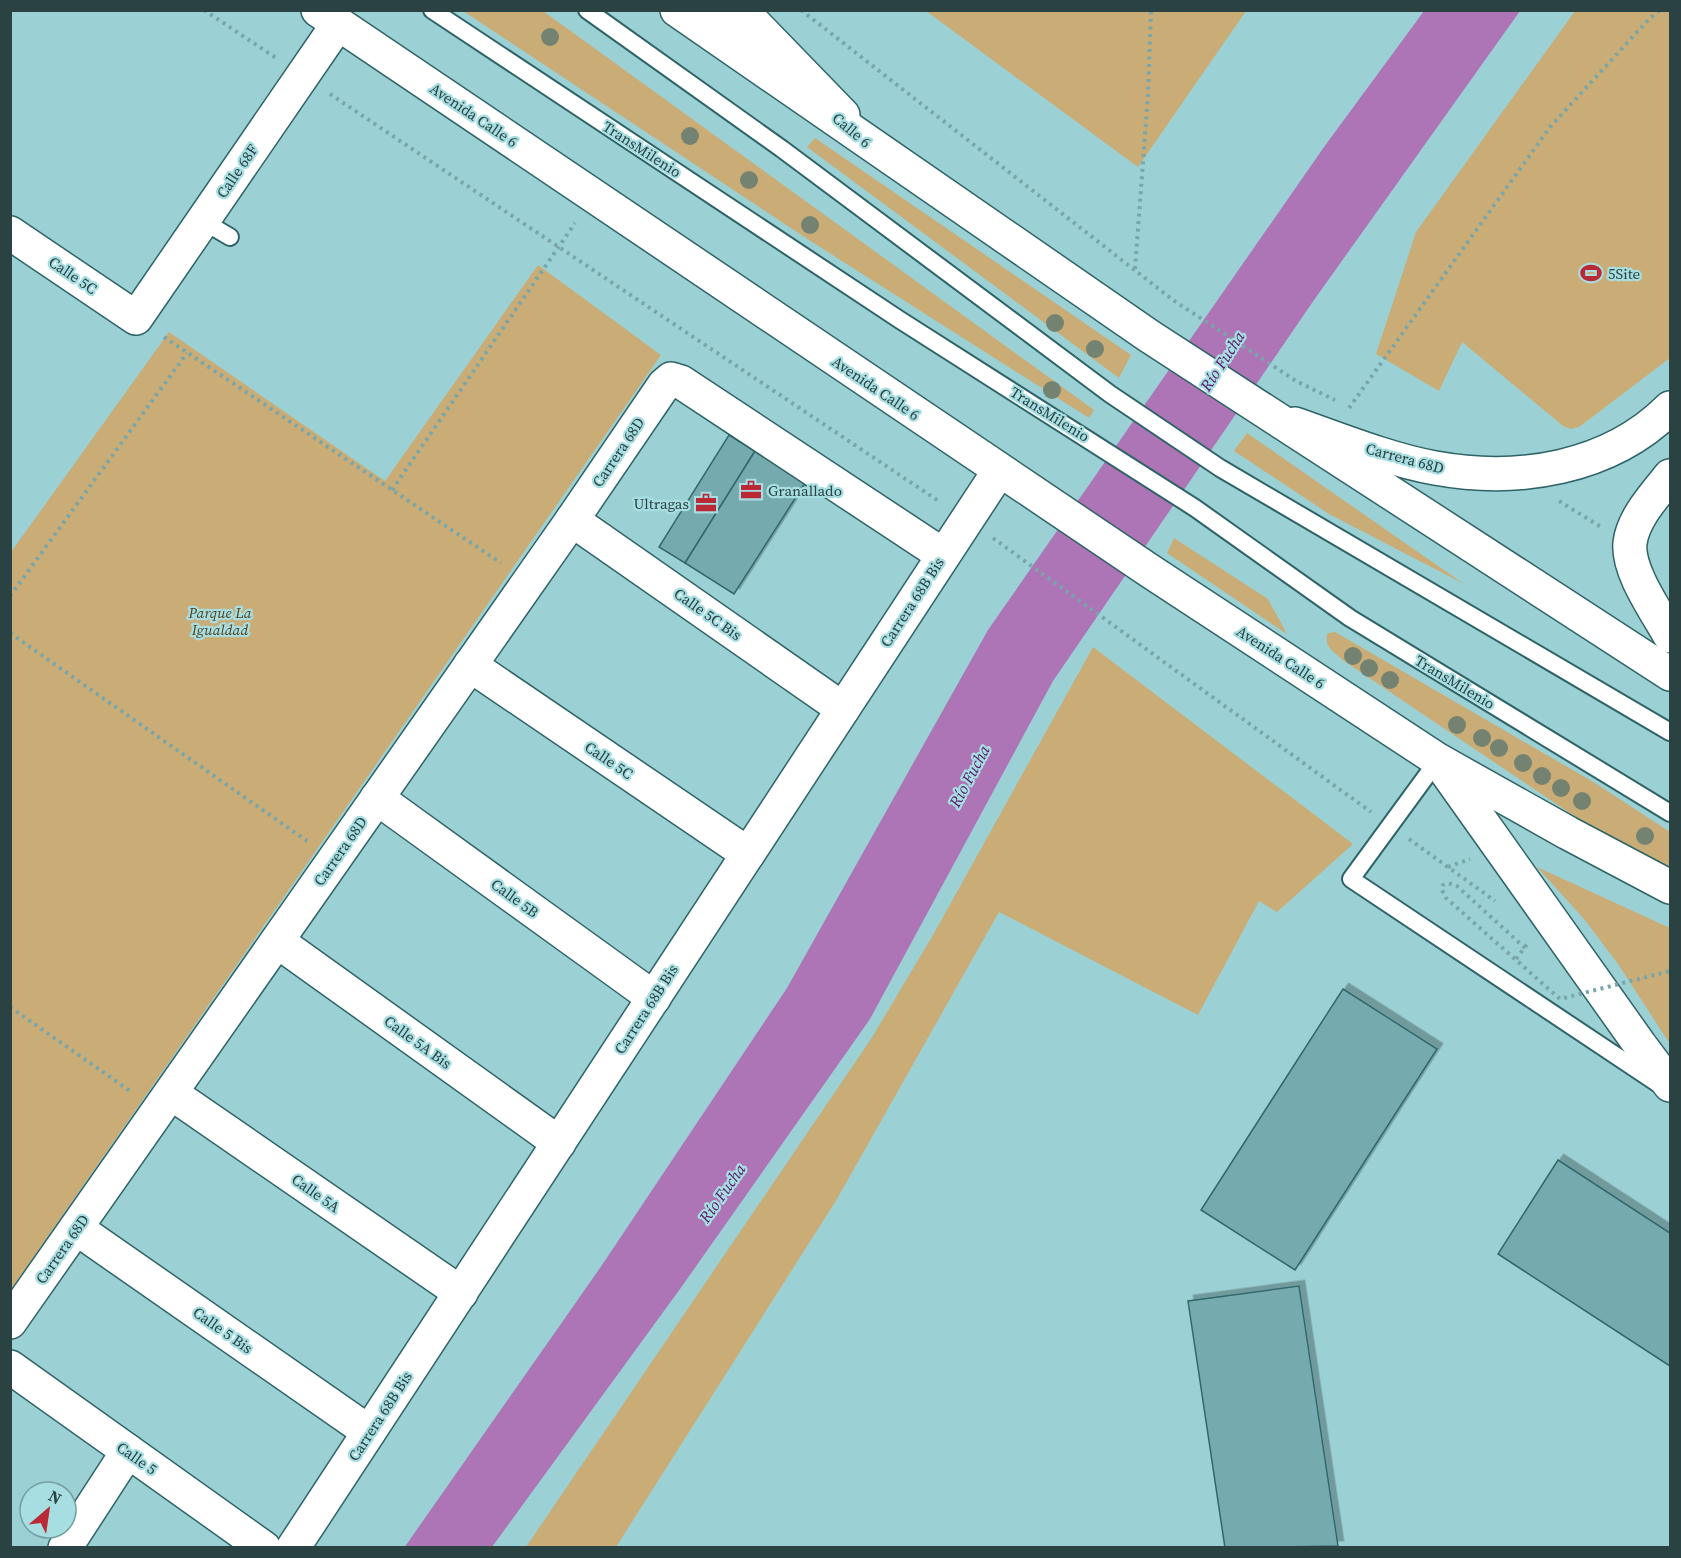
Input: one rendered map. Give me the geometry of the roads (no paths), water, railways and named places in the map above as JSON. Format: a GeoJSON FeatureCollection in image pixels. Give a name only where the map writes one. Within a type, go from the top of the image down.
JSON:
{"type":"FeatureCollection","features":[{"type":"Feature","properties":{"kind":"main road"},"geometry":{"type":"LineString","coordinates":[[677,10],[875,149],[1149,336],[1671,674]]}},
{"type":"Feature","properties":{"kind":"main road","name":"Calle 6"},"geometry":{"type":"LineString","coordinates":[[709,10],[875,149]]}},
{"type":"Feature","properties":{"kind":"main road","name":"Calle 6"},"geometry":{"type":"LineString","coordinates":[[741,10],[875,149]]}},
{"type":"Feature","properties":{"kind":"main road","name":"Calle 68F"},"geometry":{"type":"LineString","coordinates":[[136,318],[216,229],[302,75],[328,17]]}},
{"type":"Feature","properties":{"kind":"main road","name":"Avenida Calle 6"},"geometry":{"type":"LineString","coordinates":[[328,17],[999,471],[1438,760],[1568,833],[1671,887]]}},
{"type":"Feature","properties":{"kind":"main road","name":"Calle 5C"},"geometry":{"type":"LineString","coordinates":[[10,233],[136,318]]}},
{"type":"Feature","properties":{"kind":"main road","name":"Carrera 68D"},"geometry":{"type":"LineString","coordinates":[[10,1322],[670,379],[681,382],[943,555]]}},
{"type":"Feature","properties":{"kind":"main road","name":"Carrera 68D"},"geometry":{"type":"LineString","coordinates":[[1272,417],[1434,468],[1491,474],[1564,467],[1602,454],[1637,435],[1671,408]]}},
{"type":"Feature","properties":{"kind":"main road","name":"Carrera 68B Bis"},"geometry":{"type":"LineString","coordinates":[[293,1548],[999,471]]}},
{"type":"Feature","properties":{"kind":"main road"},"geometry":{"type":"LineString","coordinates":[[1671,476],[1637,520],[1630,544],[1633,566],[1671,636]]}},
{"type":"Feature","properties":{"kind":"main road","name":"Calle 5C Bis"},"geometry":{"type":"LineString","coordinates":[[572,520],[843,709]]}},
{"type":"Feature","properties":{"kind":"main road","name":"Calle 5C"},"geometry":{"type":"LineString","coordinates":[[470,665],[748,854]]}},
{"type":"Feature","properties":{"kind":"main road"},"geometry":{"type":"LineString","coordinates":[[1438,760],[1640,1045],[1671,1085]]}},
{"type":"Feature","properties":{"kind":"main road","name":"Calle 5B"},"geometry":{"type":"LineString","coordinates":[[377,798],[654,998]]}},
{"type":"Feature","properties":{"kind":"main road","name":"Calle 5A Bis"},"geometry":{"type":"LineString","coordinates":[[277,941],[559,1143]]}},
{"type":"Feature","properties":{"kind":"main road","name":"Calle 5A"},"geometry":{"type":"LineString","coordinates":[[164,1102],[461,1293]]}},
{"type":"Feature","properties":{"kind":"main road","name":"Calle 5 Bis"},"geometry":{"type":"LineString","coordinates":[[76,1228],[369,1432]]}},
{"type":"Feature","properties":{"kind":"main road","name":"Calle 5"},"geometry":{"type":"LineString","coordinates":[[10,1367],[264,1548]]}},
{"type":"Feature","properties":{"kind":"main road"},"geometry":{"type":"LineString","coordinates":[[65,1548],[128,1451]]}},
{"type":"Feature","properties":{"kind":"lane","name":"TransMilenio"},"geometry":{"type":"LineString","coordinates":[[432,10],[900,320],[1196,508],[1350,618],[1671,813]]}},
{"type":"Feature","properties":{"kind":"lane"},"geometry":{"type":"LineString","coordinates":[[587,10],[782,149],[1110,394],[1220,468],[1671,732]]}},
{"type":"Feature","properties":{"kind":"lane"},"geometry":{"type":"LineString","coordinates":[[1438,760],[1351,879],[1671,1092]]}},
{"type":"Feature","properties":{"kind":"water","name":"Río Fucha"},"geometry":{"type":"Polygon","coordinates":[[[1424,11],[1520,11],[1314,300],[1053,681],[870,1019],[680,1289],[492,1547],[404,1548],[600,1268],[787,988],[988,630],[1324,147],[1424,11]]]}},
{"type":"Feature","properties":{"kind":"place","name":"5Site"},"geometry":{"type":"Point","coordinates":[1591,273]}},
{"type":"Feature","properties":{"kind":"place","name":"Granallado"},"geometry":{"type":"Point","coordinates":[751,490]}},
{"type":"Feature","properties":{"kind":"place","name":"Ultragas"},"geometry":{"type":"Point","coordinates":[706,503]}},
{"type":"Feature","properties":{"kind":"park label","name":"Parque La Igualdad"},"geometry":{"type":"Point","coordinates":[220,620]}}]}
